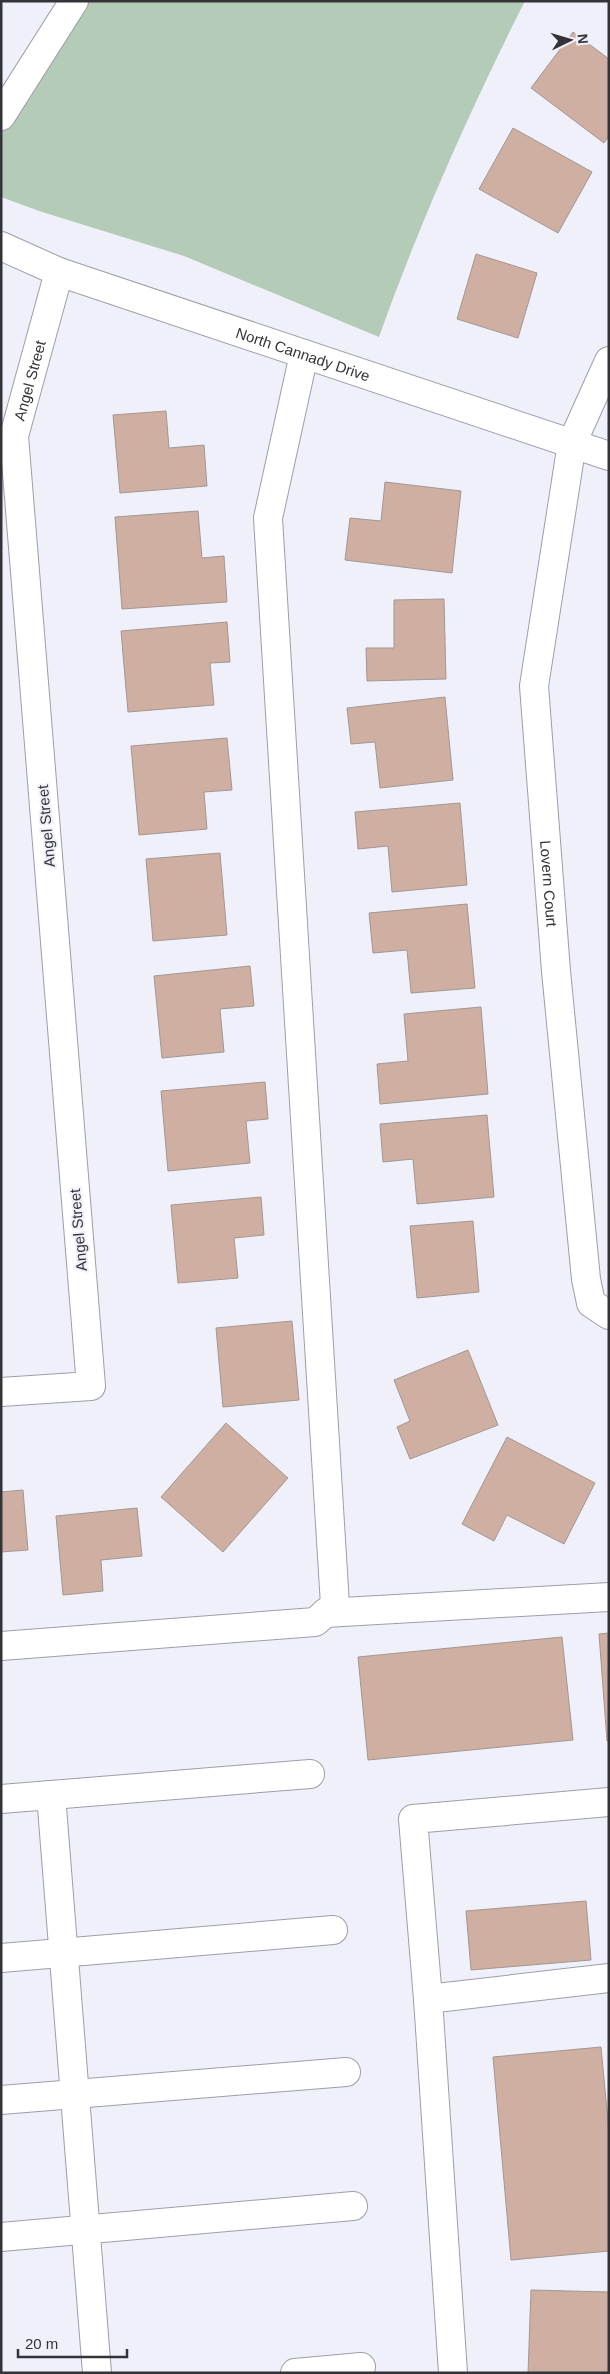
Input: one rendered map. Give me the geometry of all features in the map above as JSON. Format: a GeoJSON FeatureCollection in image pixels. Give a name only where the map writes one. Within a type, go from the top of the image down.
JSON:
{"type":"FeatureCollection","features":[{"type":"Feature","properties":{"kind":"street"},"geometry":{"type":"LineString","coordinates":[[1,116],[74,1]]}},
{"type":"Feature","properties":{"kind":"street","name":"North Cannady Drive"},"geometry":{"type":"LineString","coordinates":[[1,246],[59,272],[609,456]]}},
{"type":"Feature","properties":{"kind":"street","name":"Angel Street"},"geometry":{"type":"LineString","coordinates":[[1,1392],[91,1386],[14,436],[59,272]]}},
{"type":"Feature","properties":{"kind":"street"},"geometry":{"type":"LineString","coordinates":[[1,1646],[315,1622],[336,1605],[268,518],[304,354]]}},
{"type":"Feature","properties":{"kind":"street","name":"Lovern Court"},"geometry":{"type":"LineString","coordinates":[[609,361],[572,443],[534,686],[556,971],[586,1278],[592,1303],[609,1315]]}},
{"type":"Feature","properties":{"kind":"street"},"geometry":{"type":"LineString","coordinates":[[325,1613],[609,1597]]}},
{"type":"Feature","properties":{"kind":"street"},"geometry":{"type":"LineString","coordinates":[[1,1799],[310,1774]]}},
{"type":"Feature","properties":{"kind":"street"},"geometry":{"type":"LineString","coordinates":[[51,1795],[97,2373]]}},
{"type":"Feature","properties":{"kind":"street"},"geometry":{"type":"LineString","coordinates":[[453,2373],[428,1999],[413,1819],[609,1802]]}},
{"type":"Feature","properties":{"kind":"street"},"geometry":{"type":"LineString","coordinates":[[1,1958],[333,1930]]}},
{"type":"Feature","properties":{"kind":"street"},"geometry":{"type":"LineString","coordinates":[[428,1999],[609,1978]]}},
{"type":"Feature","properties":{"kind":"street"},"geometry":{"type":"LineString","coordinates":[[1,2100],[346,2072]]}},
{"type":"Feature","properties":{"kind":"street"},"geometry":{"type":"LineString","coordinates":[[1,2237],[353,2206]]}},
{"type":"Feature","properties":{"kind":"street"},"geometry":{"type":"LineString","coordinates":[[295,2373],[361,2367]]}},
{"type":"Feature","properties":{"kind":"green space"},"geometry":{"type":"Polygon","coordinates":[[[76,1],[525,1],[447,167],[411,251],[379,337],[184,256],[39,211],[1,197],[1,129],[76,1]]]}},
{"type":"Feature","properties":{"kind":"building"},"geometry":{"type":"Polygon","coordinates":[[[573,32],[609,59],[609,136],[604,143],[531,88],[573,32]]]}},
{"type":"Feature","properties":{"kind":"building"},"geometry":{"type":"Polygon","coordinates":[[[513,128],[592,172],[558,233],[479,189],[513,128]]]}},
{"type":"Feature","properties":{"kind":"building"},"geometry":{"type":"Polygon","coordinates":[[[476,254],[537,273],[518,338],[457,319],[476,254]]]}},
{"type":"Feature","properties":{"kind":"building"},"geometry":{"type":"Polygon","coordinates":[[[166,411],[169,448],[204,445],[207,486],[120,493],[113,415],[166,411]]]}},
{"type":"Feature","properties":{"kind":"building"},"geometry":{"type":"Polygon","coordinates":[[[385,482],[461,491],[452,573],[345,560],[350,518],[381,521],[385,482]]]}},
{"type":"Feature","properties":{"kind":"building"},"geometry":{"type":"Polygon","coordinates":[[[198,511],[202,558],[224,556],[227,602],[122,609],[115,517],[198,511]]]}},
{"type":"Feature","properties":{"kind":"building"},"geometry":{"type":"Polygon","coordinates":[[[444,599],[446,679],[367,681],[366,648],[394,648],[394,600],[444,599]]]}},
{"type":"Feature","properties":{"kind":"building"},"geometry":{"type":"Polygon","coordinates":[[[227,622],[230,662],[210,663],[214,705],[128,712],[121,631],[227,622]]]}},
{"type":"Feature","properties":{"kind":"building"},"geometry":{"type":"Polygon","coordinates":[[[445,697],[453,780],[380,788],[375,742],[351,744],[347,708],[445,697]]]}},
{"type":"Feature","properties":{"kind":"building"},"geometry":{"type":"Polygon","coordinates":[[[227,738],[232,790],[204,792],[207,829],[139,835],[131,746],[227,738]]]}},
{"type":"Feature","properties":{"kind":"building"},"geometry":{"type":"Polygon","coordinates":[[[460,803],[467,885],[392,892],[388,846],[358,849],[355,812],[460,803]]]}},
{"type":"Feature","properties":{"kind":"building"},"geometry":{"type":"Polygon","coordinates":[[[220,853],[227,935],[153,941],[146,859],[220,853]]]}},
{"type":"Feature","properties":{"kind":"building"},"geometry":{"type":"Polygon","coordinates":[[[467,904],[475,988],[411,993],[407,950],[373,953],[369,913],[467,904]]]}},
{"type":"Feature","properties":{"kind":"building"},"geometry":{"type":"Polygon","coordinates":[[[250,966],[254,1006],[220,1009],[224,1052],[162,1058],[154,976],[250,966]]]}},
{"type":"Feature","properties":{"kind":"building"},"geometry":{"type":"Polygon","coordinates":[[[481,1007],[488,1094],[380,1104],[377,1064],[408,1061],[404,1014],[481,1007]]]}},
{"type":"Feature","properties":{"kind":"building"},"geometry":{"type":"Polygon","coordinates":[[[265,1082],[268,1119],[246,1121],[250,1163],[168,1171],[161,1091],[265,1082]]]}},
{"type":"Feature","properties":{"kind":"building"},"geometry":{"type":"Polygon","coordinates":[[[487,1115],[494,1197],[417,1204],[413,1159],[383,1162],[380,1124],[487,1115]]]}},
{"type":"Feature","properties":{"kind":"building"},"geometry":{"type":"Polygon","coordinates":[[[261,1197],[264,1235],[234,1238],[238,1278],[178,1283],[171,1205],[261,1197]]]}},
{"type":"Feature","properties":{"kind":"building"},"geometry":{"type":"Polygon","coordinates":[[[473,1221],[479,1292],[417,1298],[410,1226],[473,1221]]]}},
{"type":"Feature","properties":{"kind":"building"},"geometry":{"type":"Polygon","coordinates":[[[292,1321],[299,1400],[223,1407],[216,1328],[292,1321]]]}},
{"type":"Feature","properties":{"kind":"building"},"geometry":{"type":"Polygon","coordinates":[[[468,1350],[498,1425],[410,1459],[397,1427],[410,1421],[394,1380],[468,1350]]]}},
{"type":"Feature","properties":{"kind":"building"},"geometry":{"type":"Polygon","coordinates":[[[226,1423],[288,1478],[223,1552],[161,1497],[226,1423]]]}},
{"type":"Feature","properties":{"kind":"building"},"geometry":{"type":"Polygon","coordinates":[[[507,1437],[595,1483],[564,1544],[507,1515],[494,1541],[462,1524],[507,1437]]]}},
{"type":"Feature","properties":{"kind":"building"},"geometry":{"type":"Polygon","coordinates":[[[23,1490],[28,1550],[1,1552],[1,1492],[23,1490]]]}},
{"type":"Feature","properties":{"kind":"building"},"geometry":{"type":"Polygon","coordinates":[[[137,1508],[142,1556],[101,1560],[103,1591],[63,1595],[56,1516],[137,1508]]]}},
{"type":"Feature","properties":{"kind":"building"},"geometry":{"type":"Polygon","coordinates":[[[609,1633],[609,1741],[607,1741],[599,1634],[609,1633]]]}},
{"type":"Feature","properties":{"kind":"building"},"geometry":{"type":"Polygon","coordinates":[[[562,1637],[573,1740],[368,1760],[358,1657],[562,1637]]]}},
{"type":"Feature","properties":{"kind":"building"},"geometry":{"type":"Polygon","coordinates":[[[586,1901],[591,1960],[471,1970],[466,1911],[586,1901]]]}},
{"type":"Feature","properties":{"kind":"building"},"geometry":{"type":"Polygon","coordinates":[[[601,2047],[609,2132],[609,2251],[511,2260],[493,2057],[601,2047]]]}},
{"type":"Feature","properties":{"kind":"building"},"geometry":{"type":"Polygon","coordinates":[[[531,2290],[609,2292],[609,2373],[528,2373],[531,2290]]]}}]}
